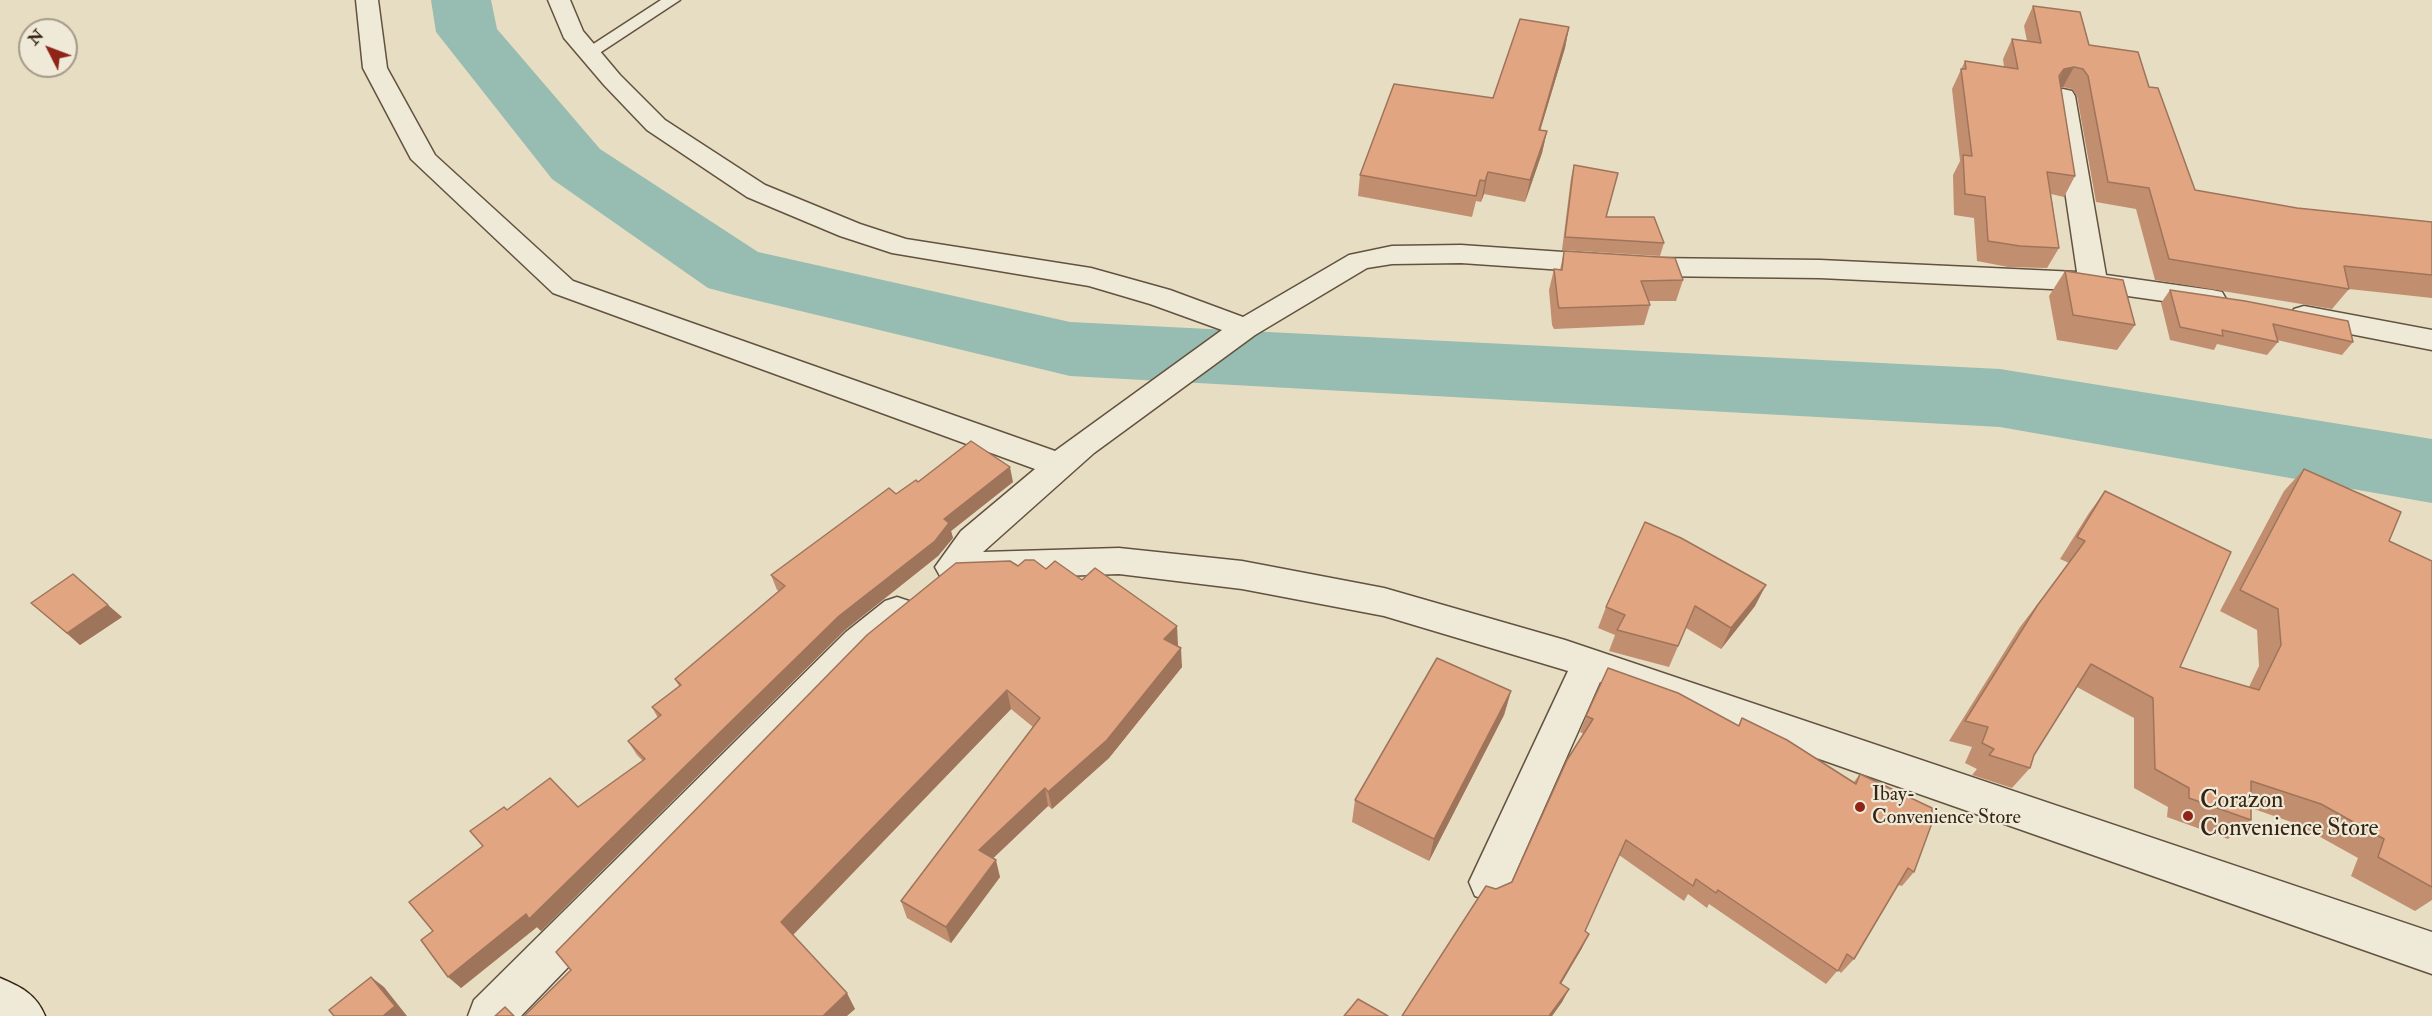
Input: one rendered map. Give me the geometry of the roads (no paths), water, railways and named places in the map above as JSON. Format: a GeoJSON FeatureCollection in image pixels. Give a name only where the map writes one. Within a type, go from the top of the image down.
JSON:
{"type":"FeatureCollection","features":[{"type":"Feature","properties":{"kind":"street"},"geometry":{"type":"LineString","coordinates":[[367,0],[375,68],[424,159],[562,287],[1059,465]]}},
{"type":"Feature","properties":{"kind":"street"},"geometry":{"type":"LineString","coordinates":[[559,0],[572,33],[656,125],[756,191],[799,210],[902,247],[1090,277],[1160,297],[1245,328]]}},
{"type":"Feature","properties":{"kind":"street"},"geometry":{"type":"LineString","coordinates":[[2063,96],[2094,282]]}},
{"type":"Feature","properties":{"kind":"street"},"geometry":{"type":"LineString","coordinates":[[490,1016],[859,642],[952,567],[973,540],[1059,465],[1083,445],[1245,328],[1359,261],[1392,255],[1461,254],[1651,267],[1820,269],[2094,282],[2235,303]]}},
{"type":"Feature","properties":{"kind":"street"},"geometry":{"type":"LineString","coordinates":[[2280,311],[2432,340]]}},
{"type":"Feature","properties":{"kind":"street"},"geometry":{"type":"LineString","coordinates":[[952,567],[1119,561],[1242,575],[1384,602],[1590,664],[2432,953]]}},
{"type":"Feature","properties":{"kind":"street"},"geometry":{"type":"LineString","coordinates":[[1490,882],[1590,664]]}},
{"type":"Feature","properties":{"kind":"street"},"geometry":{"type":"LineString","coordinates":[[0,1000],[23,1016]]}},
{"type":"Feature","properties":{"kind":"lane"},"geometry":{"type":"LineString","coordinates":[[589,52],[672,0]]}},
{"type":"Feature","properties":{"kind":"waterway"},"geometry":{"type":"LineString","coordinates":[[461,0],[467,32],[576,164],[734,271],[1070,349],[2000,398],[2432,471]]}},
{"type":"Feature","properties":{"kind":"place","name":"Ibay- Convenience Store"},"geometry":{"type":"Point","coordinates":[1860,807]}},
{"type":"Feature","properties":{"kind":"place","name":"Corazon Convenience Store"},"geometry":{"type":"Point","coordinates":[2188,816]}}]}
